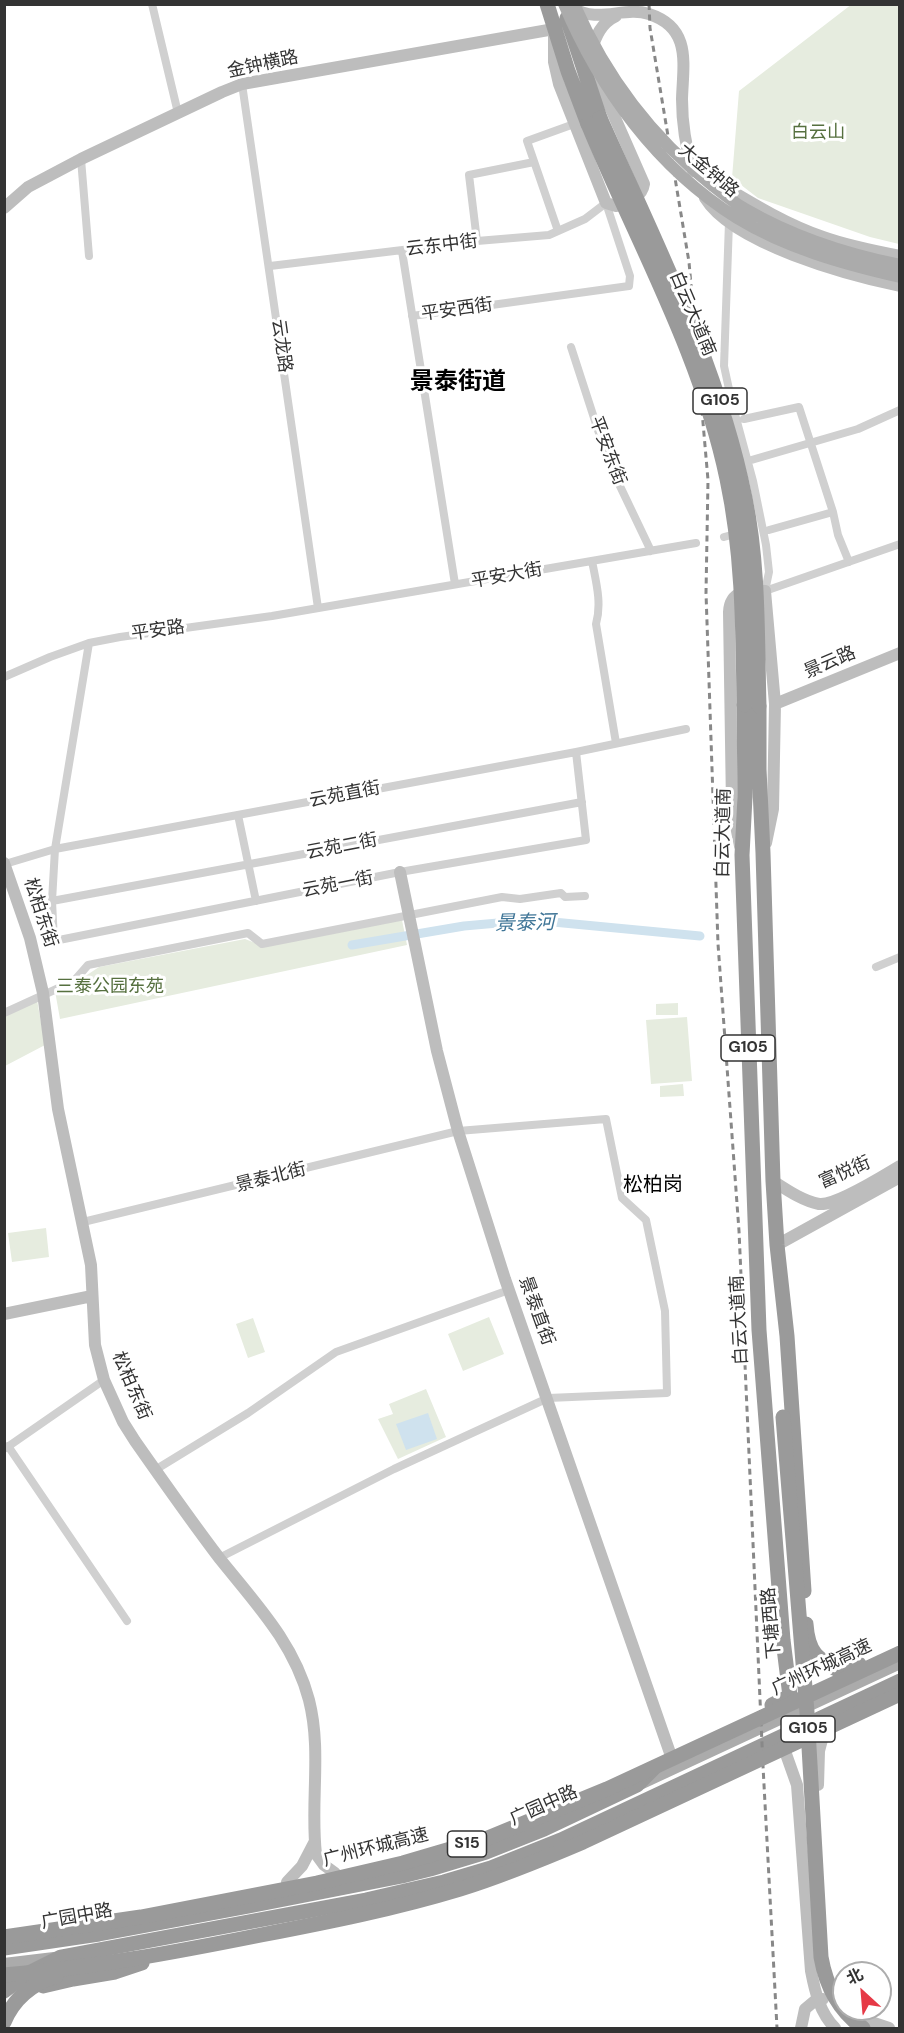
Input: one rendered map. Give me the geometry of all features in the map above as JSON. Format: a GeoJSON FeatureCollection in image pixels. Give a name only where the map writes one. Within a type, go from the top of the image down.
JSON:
{"type":"FeatureCollection","features":[{"type":"Feature","properties":{"kind":"highway","name":"白云大道南"},"geometry":{"type":"LineString","coordinates":[[547,4],[587,122],[693,364],[715,431],[729,486],[740,560],[751,705],[759,769],[773,1181],[787,1336],[807,1635],[817,1658],[842,1672]]}},
{"type":"Feature","properties":{"kind":"highway","name":"白云大道南"},"geometry":{"type":"LineString","coordinates":[[565,4],[581,63],[587,122]]}},
{"type":"Feature","properties":{"kind":"highway","name":"白云大道南"},"geometry":{"type":"LineString","coordinates":[[751,705],[742,855],[759,1330],[783,1640],[790,1696]]}},
{"type":"Feature","properties":{"kind":"highway","name":"下塘西路"},"geometry":{"type":"LineString","coordinates":[[756,1240],[767,1300],[806,1688],[821,1957],[824,1974],[834,1996],[847,2014],[874,2026]]}},
{"type":"Feature","properties":{"kind":"highway","name":"下塘西路"},"geometry":{"type":"LineString","coordinates":[[777,1245],[779,1418],[814,1963],[825,1997],[840,2019],[850,2028]]}},
{"type":"Feature","properties":{"kind":"highway"},"geometry":{"type":"LineString","coordinates":[[783,1640],[796,1645],[807,1635]]}},
{"type":"Feature","properties":{"kind":"highway"},"geometry":{"type":"LineString","coordinates":[[842,1672],[900,1645]]}},
{"type":"Feature","properties":{"kind":"highway","name":"广州环城高速"},"geometry":{"type":"LineString","coordinates":[[4,1937],[130,1919],[317,1883],[403,1863],[488,1838],[607,1790],[900,1653]]}},
{"type":"Feature","properties":{"kind":"highway","name":"广园中路"},"geometry":{"type":"LineString","coordinates":[[61,1957],[377,1898],[463,1877],[533,1852],[900,1681]]}},
{"type":"Feature","properties":{"kind":"highway","name":"S15"},"geometry":{"type":"LineString","coordinates":[[4,1975],[112,1962],[204,1947],[362,1915],[462,1888],[535,1862],[629,1821],[900,1694]]}},
{"type":"Feature","properties":{"kind":"highway"},"geometry":{"type":"LineString","coordinates":[[637,1785],[670,1753],[790,1696]]}},
{"type":"Feature","properties":{"kind":"highway","name":"广园中路"},"geometry":{"type":"LineString","coordinates":[[4,1948],[99,1934],[402,1876],[486,1852],[544,1829],[637,1785]]}},
{"type":"Feature","properties":{"kind":"highway"},"geometry":{"type":"LineString","coordinates":[[4,1991],[25,1976],[61,1957]]}},
{"type":"Feature","properties":{"kind":"highway"},"geometry":{"type":"LineString","coordinates":[[4,2022],[15,2002],[34,1984],[56,1976],[142,1963]]}},
{"type":"Feature","properties":{"kind":"highway"},"geometry":{"type":"LineString","coordinates":[[4,2013],[26,1995],[42,1987],[73,1978],[115,1972],[142,1963]]}},
{"type":"Feature","properties":{"kind":"main road","name":"大金钟路"},"geometry":{"type":"LineString","coordinates":[[565,4],[588,55],[614,99],[648,141],[684,177],[737,218],[786,243],[832,260],[900,277]]}},
{"type":"Feature","properties":{"kind":"main road","name":"大金钟路"},"geometry":{"type":"LineString","coordinates":[[574,4],[590,39],[616,82],[651,128],[691,169],[743,208],[791,232],[835,249],[900,265]]}},
{"type":"Feature","properties":{"kind":"main road","name":"广园中路"},"geometry":{"type":"LineString","coordinates":[[637,1785],[900,1663]]}},
{"type":"Feature","properties":{"kind":"main road"},"geometry":{"type":"LineString","coordinates":[[790,1696],[842,1672]]}},
{"type":"Feature","properties":{"kind":"main road"},"geometry":{"type":"LineString","coordinates":[[885,1709],[900,1689]]}},
{"type":"Feature","properties":{"kind":"main road"},"geometry":{"type":"LineString","coordinates":[[142,1963],[356,1922],[455,1896],[551,1862],[900,1702]]}},
{"type":"Feature","properties":{"kind":"main road"},"geometry":{"type":"LineString","coordinates":[[4,1931],[120,1914],[335,1873],[391,1860],[465,1839],[565,1801],[670,1753]]}},
{"type":"Feature","properties":{"kind":"main road"},"geometry":{"type":"LineString","coordinates":[[565,1801],[600,1803]]}},
{"type":"Feature","properties":{"kind":"main road"},"geometry":{"type":"LineString","coordinates":[[643,1802],[679,1805]]}},
{"type":"Feature","properties":{"kind":"main road"},"geometry":{"type":"LineString","coordinates":[[335,1873],[360,1885]]}},
{"type":"Feature","properties":{"kind":"main road"},"geometry":{"type":"LineString","coordinates":[[249,1906],[269,1896],[287,1882]]}},
{"type":"Feature","properties":{"kind":"main road"},"geometry":{"type":"LineString","coordinates":[[173,1920],[207,1898]]}},
{"type":"Feature","properties":{"kind":"main road"},"geometry":{"type":"LineString","coordinates":[[99,1934],[120,1914]]}},
{"type":"Feature","properties":{"kind":"main road"},"geometry":{"type":"LineString","coordinates":[[240,1946],[263,1920]]}},
{"type":"Feature","properties":{"kind":"main road"},"geometry":{"type":"LineString","coordinates":[[157,1940],[182,1957]]}},
{"type":"Feature","properties":{"kind":"main road","name":"广园中路"},"geometry":{"type":"LineString","coordinates":[[4,1964],[61,1957]]}},
{"type":"Feature","properties":{"kind":"street"},"geometry":{"type":"LineString","coordinates":[[152,4],[178,113]]}},
{"type":"Feature","properties":{"kind":"street"},"geometry":{"type":"LineString","coordinates":[[565,4],[587,15],[644,13],[658,17],[673,29],[683,47],[685,66],[682,100],[687,153],[698,186],[709,204],[729,222],[768,244],[802,259],[900,286]]}},
{"type":"Feature","properties":{"kind":"street"},"geometry":{"type":"LineString","coordinates":[[558,231],[527,141],[587,122],[606,203],[616,206],[630,201],[639,196],[644,184],[565,4]]}},
{"type":"Feature","properties":{"kind":"street"},"geometry":{"type":"LineString","coordinates":[[589,58],[596,35],[603,25],[619,14]]}},
{"type":"Feature","properties":{"kind":"street","name":"金钟横路"},"geometry":{"type":"LineString","coordinates":[[4,208],[28,187],[81,159],[242,84],[554,29]]}},
{"type":"Feature","properties":{"kind":"street","name":"云龙路"},"geometry":{"type":"LineString","coordinates":[[242,84],[318,608]]}},
{"type":"Feature","properties":{"kind":"street"},"geometry":{"type":"LineString","coordinates":[[687,153],[693,163],[708,176],[759,208],[793,225],[851,246],[900,256]]}},
{"type":"Feature","properties":{"kind":"street"},"geometry":{"type":"LineString","coordinates":[[81,159],[89,256]]}},
{"type":"Feature","properties":{"kind":"street"},"geometry":{"type":"LineString","coordinates":[[477,241],[469,175],[534,162]]}},
{"type":"Feature","properties":{"kind":"street","name":"云东中街"},"geometry":{"type":"LineString","coordinates":[[270,266],[477,241],[549,235],[585,219],[606,203]]}},
{"type":"Feature","properties":{"kind":"street","name":"平安西街"},"geometry":{"type":"LineString","coordinates":[[455,584],[412,316],[629,286],[630,276],[606,203]]}},
{"type":"Feature","properties":{"kind":"street"},"geometry":{"type":"LineString","coordinates":[[729,222],[724,366],[766,529],[769,572],[765,591],[775,704],[773,809],[763,853]]}},
{"type":"Feature","properties":{"kind":"street"},"geometry":{"type":"LineString","coordinates":[[402,251],[412,316]]}},
{"type":"Feature","properties":{"kind":"street","name":"平安东街"},"geometry":{"type":"LineString","coordinates":[[571,347],[608,462],[651,551]]}},
{"type":"Feature","properties":{"kind":"street"},"geometry":{"type":"LineString","coordinates":[[744,419],[799,407],[833,512],[838,535],[849,562]]}},
{"type":"Feature","properties":{"kind":"street"},"geometry":{"type":"LineString","coordinates":[[748,461],[858,429],[900,410]]}},
{"type":"Feature","properties":{"kind":"street"},"geometry":{"type":"LineString","coordinates":[[724,537],[833,512]]}},
{"type":"Feature","properties":{"kind":"street","name":"平安大街"},"geometry":{"type":"LineString","coordinates":[[318,608],[696,543]]}},
{"type":"Feature","properties":{"kind":"street"},"geometry":{"type":"LineString","coordinates":[[742,855],[732,806],[729,607],[735,595],[744,591],[765,591],[900,544]]}},
{"type":"Feature","properties":{"kind":"street"},"geometry":{"type":"LineString","coordinates":[[592,561],[600,613],[596,624],[616,743]]}},
{"type":"Feature","properties":{"kind":"street","name":"平安路"},"geometry":{"type":"LineString","coordinates":[[4,677],[89,643],[318,608]]}},
{"type":"Feature","properties":{"kind":"street"},"geometry":{"type":"LineString","coordinates":[[52,901],[55,849],[89,643]]}},
{"type":"Feature","properties":{"kind":"street","name":"景云路"},"geometry":{"type":"LineString","coordinates":[[775,704],[900,653]]}},
{"type":"Feature","properties":{"kind":"street","name":"云苑直街"},"geometry":{"type":"LineString","coordinates":[[5,864],[55,849],[576,752],[686,729]]}},
{"type":"Feature","properties":{"kind":"street"},"geometry":{"type":"LineString","coordinates":[[576,752],[582,802]]}},
{"type":"Feature","properties":{"kind":"street","name":"云苑二街"},"geometry":{"type":"LineString","coordinates":[[52,901],[582,802]]}},
{"type":"Feature","properties":{"kind":"street","name":"云苑一街"},"geometry":{"type":"LineString","coordinates":[[52,901],[54,941],[400,873],[586,840],[582,802]]}},
{"type":"Feature","properties":{"kind":"street"},"geometry":{"type":"LineString","coordinates":[[238,815],[256,901]]}},
{"type":"Feature","properties":{"kind":"street","name":"松柏东街"},"geometry":{"type":"LineString","coordinates":[[5,864],[30,938],[43,993],[58,1109],[91,1265],[95,1346],[104,1380],[123,1422],[155,1470],[219,1558],[287,1645],[302,1678],[309,1702],[315,1748],[315,1842]]}},
{"type":"Feature","properties":{"kind":"street","name":"景泰直街"},"geometry":{"type":"LineString","coordinates":[[400,873],[438,1059],[458,1131],[509,1290],[670,1753]]}},
{"type":"Feature","properties":{"kind":"street"},"geometry":{"type":"LineString","coordinates":[[4,1013],[43,993],[74,981],[88,965],[248,933],[262,944],[502,897],[520,900],[561,893],[565,897],[585,896]]}},
{"type":"Feature","properties":{"kind":"street"},"geometry":{"type":"LineString","coordinates":[[876,967],[900,957]]}},
{"type":"Feature","properties":{"kind":"street","name":"景泰北街"},"geometry":{"type":"LineString","coordinates":[[83,1222],[458,1131],[606,1119],[622,1198],[646,1220],[665,1311],[667,1393],[548,1398]]}},
{"type":"Feature","properties":{"kind":"street","name":"富悦街"},"geometry":{"type":"LineString","coordinates":[[773,1181],[807,1200],[825,1204],[843,1198],[900,1166]]}},
{"type":"Feature","properties":{"kind":"street","name":"富悦街"},"geometry":{"type":"LineString","coordinates":[[777,1245],[900,1177]]}},
{"type":"Feature","properties":{"kind":"street"},"geometry":{"type":"LineString","coordinates":[[155,1470],[248,1413],[336,1352],[509,1290]]}},
{"type":"Feature","properties":{"kind":"street"},"geometry":{"type":"LineString","coordinates":[[4,1314],[92,1296]]}},
{"type":"Feature","properties":{"kind":"street"},"geometry":{"type":"LineString","coordinates":[[104,1380],[6,1448],[127,1621]]}},
{"type":"Feature","properties":{"kind":"street"},"geometry":{"type":"LineString","coordinates":[[219,1558],[394,1469],[548,1398]]}},
{"type":"Feature","properties":{"kind":"street"},"geometry":{"type":"LineString","coordinates":[[823,1736],[819,1751],[818,1779],[829,1964],[832,1977]]}},
{"type":"Feature","properties":{"kind":"street"},"geometry":{"type":"LineString","coordinates":[[786,1754],[797,1785],[809,1957],[817,2000],[827,2020],[835,2028]]}},
{"type":"Feature","properties":{"kind":"street"},"geometry":{"type":"LineString","coordinates":[[315,1842],[316,1854],[335,1873]]}},
{"type":"Feature","properties":{"kind":"street"},"geometry":{"type":"LineString","coordinates":[[287,1882],[302,1866],[315,1842]]}},
{"type":"Feature","properties":{"kind":"street"},"geometry":{"type":"LineString","coordinates":[[801,2028],[805,2009],[817,2000],[832,2000]]}},
{"type":"Feature","properties":{"kind":"green space","name":"白云山"},"geometry":{"type":"Polygon","coordinates":[[[852,4],[899,5],[899,244],[870,237],[758,198],[732,178],[739,91],[852,4]]]}},
{"type":"Feature","properties":{"kind":"green space","name":"三泰公园东苑"},"geometry":{"type":"Polygon","coordinates":[[[402,920],[407,945],[60,1019],[55,991],[75,983],[99,967],[245,939],[263,946],[402,920]]]}},
{"type":"Feature","properties":{"kind":"green space"},"geometry":{"type":"Polygon","coordinates":[[[37,1000],[45,1045],[5,1066],[5,1016],[37,1000]]]}},
{"type":"Feature","properties":{"kind":"green space"},"geometry":{"type":"Polygon","coordinates":[[[678,1003],[678,1015],[656,1015],[656,1004],[678,1003]]]}},
{"type":"Feature","properties":{"kind":"green space"},"geometry":{"type":"Polygon","coordinates":[[[687,1017],[692,1081],[651,1084],[646,1020],[687,1017]]]}},
{"type":"Feature","properties":{"kind":"green space"},"geometry":{"type":"Polygon","coordinates":[[[683,1084],[684,1096],[660,1097],[660,1086],[683,1084]]]}},
{"type":"Feature","properties":{"kind":"green space"},"geometry":{"type":"Polygon","coordinates":[[[46,1228],[49,1257],[12,1262],[8,1233],[46,1228]]]}},
{"type":"Feature","properties":{"kind":"green space"},"geometry":{"type":"Polygon","coordinates":[[[489,1317],[504,1354],[463,1371],[448,1334],[489,1317]]]}},
{"type":"Feature","properties":{"kind":"green space"},"geometry":{"type":"Polygon","coordinates":[[[253,1318],[265,1352],[248,1358],[236,1324],[253,1318]]]}},
{"type":"Feature","properties":{"kind":"green space"},"geometry":{"type":"Polygon","coordinates":[[[426,1389],[446,1437],[398,1459],[378,1419],[393,1414],[389,1404],[426,1389]]]}},
{"type":"Feature","properties":{"kind":"water"},"geometry":{"type":"Polygon","coordinates":[[[428,1413],[437,1439],[406,1450],[396,1424],[428,1413]]]}},
{"type":"Feature","properties":{"kind":"waterway","name":"景泰河"},"geometry":{"type":"LineString","coordinates":[[352,945],[464,926],[532,920],[700,936]]}},
{"type":"Feature","properties":{"kind":"railway"},"geometry":{"type":"LineString","coordinates":[[649,4],[650,28],[689,262],[708,480],[706,593],[718,944],[739,1231],[777,2028]]}},
{"type":"Feature","properties":{"kind":"district","name":"景泰街道"},"geometry":{"type":"Point","coordinates":[458,383]}},
{"type":"Feature","properties":{"kind":"district","name":"松柏岗"},"geometry":{"type":"Point","coordinates":[653,1186]}}]}
